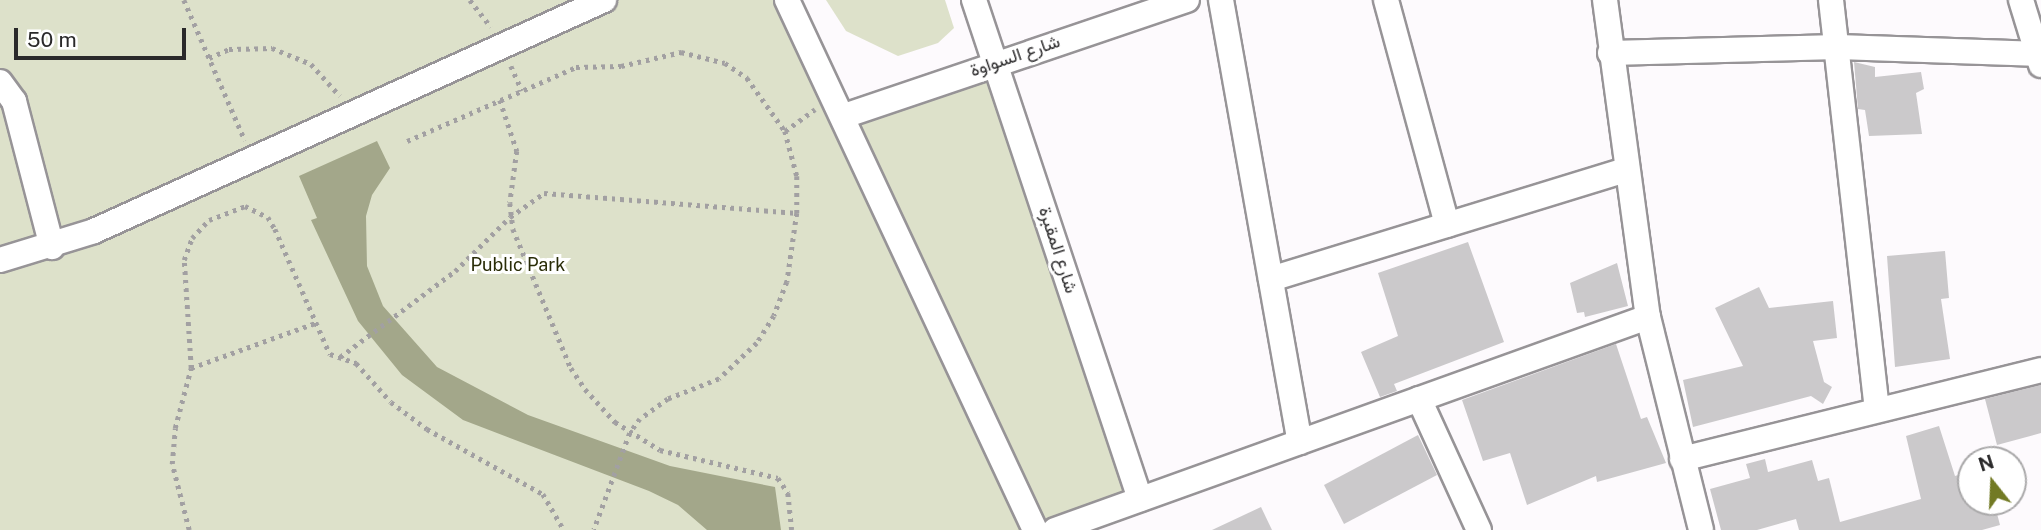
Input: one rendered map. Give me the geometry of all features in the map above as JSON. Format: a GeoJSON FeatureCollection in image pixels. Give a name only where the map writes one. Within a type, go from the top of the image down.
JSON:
{"type":"FeatureCollection","features":[{"type":"Feature","properties":{"kind":"street"},"geometry":{"type":"LineString","coordinates":[[0,260],[52,247],[348,117],[604,0]]}},
{"type":"Feature","properties":{"kind":"street"},"geometry":{"type":"LineString","coordinates":[[787,0],[839,106],[1035,530]]}},
{"type":"Feature","properties":{"kind":"street","name":"شارع المقبرة"},"geometry":{"type":"LineString","coordinates":[[974,0],[1140,499]]}},
{"type":"Feature","properties":{"kind":"street","name":"شارع السواوة"},"geometry":{"type":"LineString","coordinates":[[839,106],[996,62],[1186,0]]}},
{"type":"Feature","properties":{"kind":"street"},"geometry":{"type":"LineString","coordinates":[[1221,0],[1300,442]]}},
{"type":"Feature","properties":{"kind":"street"},"geometry":{"type":"LineString","coordinates":[[1386,0],[1447,225]]}},
{"type":"Feature","properties":{"kind":"street"},"geometry":{"type":"LineString","coordinates":[[1605,0],[1625,170],[1648,317],[1701,530]]}},
{"type":"Feature","properties":{"kind":"street"},"geometry":{"type":"LineString","coordinates":[[1831,0],[1877,408]]}},
{"type":"Feature","properties":{"kind":"street"},"geometry":{"type":"LineString","coordinates":[[1610,53],[1838,47],[2040,57],[2021,0]]}},
{"type":"Feature","properties":{"kind":"street"},"geometry":{"type":"LineString","coordinates":[[0,82],[14,101],[52,247]]}},
{"type":"Feature","properties":{"kind":"street"},"geometry":{"type":"LineString","coordinates":[[1271,279],[1625,170]]}},
{"type":"Feature","properties":{"kind":"street"},"geometry":{"type":"LineString","coordinates":[[1055,530],[1648,317]]}},
{"type":"Feature","properties":{"kind":"street"},"geometry":{"type":"LineString","coordinates":[[1682,459],[1877,408],[2041,370]]}},
{"type":"Feature","properties":{"kind":"street"},"geometry":{"type":"LineString","coordinates":[[1419,399],[1479,530]]}},
{"type":"Feature","properties":{"kind":"path"},"geometry":{"type":"LineString","coordinates":[[184,0],[254,159]]}},
{"type":"Feature","properties":{"kind":"path"},"geometry":{"type":"LineString","coordinates":[[209,58],[250,46],[292,54],[327,79],[348,117]]}},
{"type":"Feature","properties":{"kind":"path"},"geometry":{"type":"LineString","coordinates":[[407,141],[586,64],[621,66],[681,52],[724,63],[747,78],[785,131],[797,176],[797,212],[788,282],[757,343],[719,379],[653,406],[630,433],[594,530]]}},
{"type":"Feature","properties":{"kind":"path"},"geometry":{"type":"LineString","coordinates":[[500,100],[517,151],[510,217],[571,368],[601,408],[630,433],[675,456],[778,478],[786,487],[792,530]]}},
{"type":"Feature","properties":{"kind":"path"},"geometry":{"type":"LineString","coordinates":[[785,131],[839,106]]}},
{"type":"Feature","properties":{"kind":"path"},"geometry":{"type":"LineString","coordinates":[[339,358],[455,271],[510,217],[535,197],[554,191],[797,212]]}},
{"type":"Feature","properties":{"kind":"path"},"geometry":{"type":"LineString","coordinates":[[189,530],[174,481],[172,455],[191,368],[187,248],[209,220],[233,207],[245,206],[268,217],[327,350],[339,358],[356,363],[391,402],[427,429],[542,494],[564,530]]}},
{"type":"Feature","properties":{"kind":"path"},"geometry":{"type":"LineString","coordinates":[[191,368],[315,323]]}},
{"type":"Feature","properties":{"kind":"green space","name":"Public Park"},"geometry":{"type":"Polygon","coordinates":[[[0,0],[787,0],[844,116],[996,62],[1140,499],[1055,530],[0,530],[0,0]]]}},
{"type":"Feature","properties":{"kind":"green space"},"geometry":{"type":"Polygon","coordinates":[[[826,0],[945,0],[954,28],[938,43],[898,56],[846,31],[826,0]]]}},
{"type":"Feature","properties":{"kind":"shaded area"},"geometry":{"type":"Polygon","coordinates":[[[377,141],[390,168],[372,195],[366,216],[367,266],[383,306],[437,367],[528,415],[670,466],[775,487],[781,530],[707,530],[678,505],[649,491],[463,420],[402,375],[358,321],[311,220],[317,218],[299,176],[377,141]]]}},
{"type":"Feature","properties":{"kind":"building"},"geometry":{"type":"Polygon","coordinates":[[[1854,62],[1875,67],[1875,77],[1921,72],[1924,89],[1916,93],[1922,134],[1869,136],[1865,110],[1858,109],[1854,62]]]}},
{"type":"Feature","properties":{"kind":"building"},"geometry":{"type":"Polygon","coordinates":[[[1468,242],[1504,342],[1394,384],[1397,391],[1380,397],[1361,352],[1398,336],[1378,273],[1468,242]]]}},
{"type":"Feature","properties":{"kind":"building"},"geometry":{"type":"Polygon","coordinates":[[[1945,251],[1949,298],[1941,299],[1950,359],[1895,367],[1887,256],[1945,251]]]}},
{"type":"Feature","properties":{"kind":"building"},"geometry":{"type":"Polygon","coordinates":[[[1617,263],[1628,306],[1585,317],[1584,312],[1577,313],[1570,283],[1617,263]]]}},
{"type":"Feature","properties":{"kind":"building"},"geometry":{"type":"Polygon","coordinates":[[[1759,287],[1769,308],[1833,301],[1837,338],[1813,341],[1824,382],[1832,387],[1823,404],[1811,396],[1693,427],[1683,380],[1743,366],[1715,308],[1759,287]]]}},
{"type":"Feature","properties":{"kind":"building"},"geometry":{"type":"Polygon","coordinates":[[[1616,344],[1641,419],[1647,417],[1666,463],[1597,482],[1596,476],[1527,505],[1510,453],[1483,461],[1462,400],[1616,344]]]}},
{"type":"Feature","properties":{"kind":"building"},"geometry":{"type":"Polygon","coordinates":[[[2041,385],[2041,433],[1997,445],[1985,399],[2041,385]]]}},
{"type":"Feature","properties":{"kind":"building"},"geometry":{"type":"Polygon","coordinates":[[[1939,426],[1957,475],[1957,516],[1998,516],[2000,525],[1982,530],[1799,530],[1796,519],[1757,530],[1721,530],[1710,489],[1750,478],[1746,464],[1765,459],[1768,472],[1812,460],[1818,481],[1829,478],[1840,522],[1921,499],[1906,436],[1939,426]]]}},
{"type":"Feature","properties":{"kind":"building"},"geometry":{"type":"Polygon","coordinates":[[[1418,435],[1437,475],[1344,524],[1324,485],[1418,435]]]}},
{"type":"Feature","properties":{"kind":"building"},"geometry":{"type":"Polygon","coordinates":[[[1261,507],[1272,530],[1212,530],[1261,507]]]}}]}
